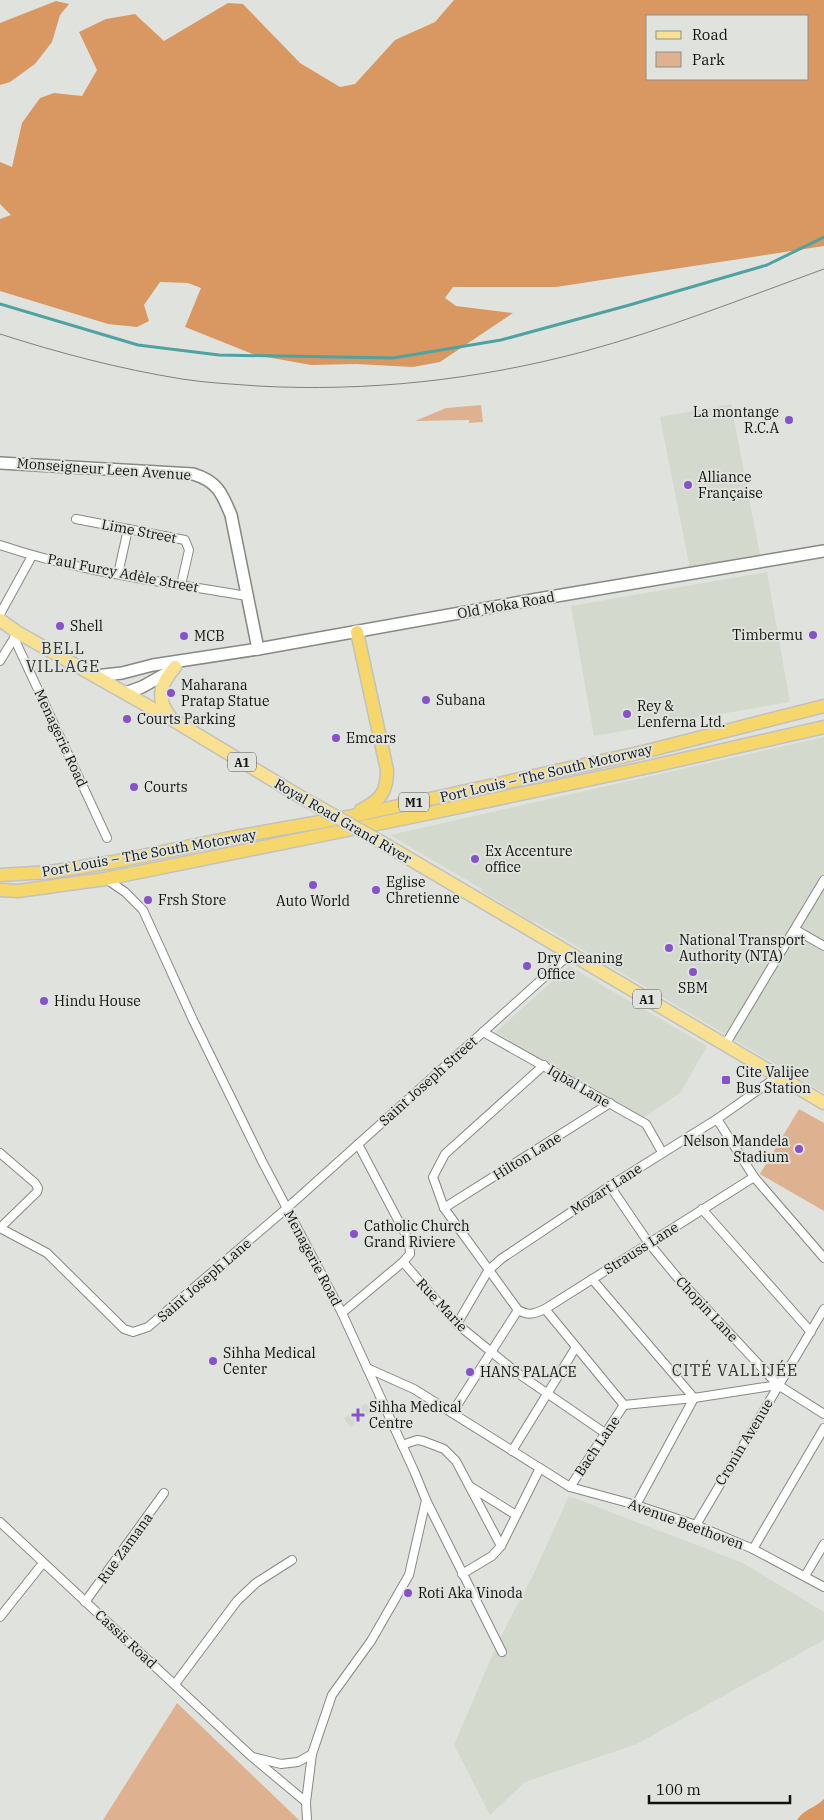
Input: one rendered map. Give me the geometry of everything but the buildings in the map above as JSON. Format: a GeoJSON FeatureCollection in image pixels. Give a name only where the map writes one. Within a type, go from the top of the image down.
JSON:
{"type":"FeatureCollection","features":[{"type":"Feature","properties":{"kind":"highway"},"geometry":{"type":"LineString","coordinates":[[348,817],[374,804],[382,795],[387,784],[388,770],[357,632]]}},
{"type":"Feature","properties":{"kind":"highway","name":"Port Louis – The South Motorway"},"geometry":{"type":"LineString","coordinates":[[0,876],[50,872],[104,863],[348,817],[643,752],[824,706]]}},
{"type":"Feature","properties":{"kind":"highway","name":"Port Louis – The South Motorway"},"geometry":{"type":"LineString","coordinates":[[0,890],[18,891],[105,879],[431,813],[824,728]]}},
{"type":"Feature","properties":{"kind":"main road","name":"Monseigneur Leen Avenue"},"geometry":{"type":"LineString","coordinates":[[0,462],[193,474],[206,478],[216,487],[231,515],[258,649]]}},
{"type":"Feature","properties":{"kind":"main road","name":"Old Moka Road"},"geometry":{"type":"LineString","coordinates":[[95,676],[122,673],[154,665],[258,649],[824,551]]}},
{"type":"Feature","properties":{"kind":"main road","name":"A1"},"geometry":{"type":"LineString","coordinates":[[0,620],[16,635]]}},
{"type":"Feature","properties":{"kind":"main road","name":"Royal Road Grand River"},"geometry":{"type":"LineString","coordinates":[[16,635],[95,676],[173,720],[299,796],[381,842],[824,1103]]}},
{"type":"Feature","properties":{"kind":"main road","name":"Old Moka Road"},"geometry":{"type":"LineString","coordinates":[[125,693],[142,687],[188,660]]}},
{"type":"Feature","properties":{"kind":"main road"},"geometry":{"type":"LineString","coordinates":[[173,720],[164,708],[161,693],[163,684],[175,667]]}},
{"type":"Feature","properties":{"kind":"street","name":"Lime Street"},"geometry":{"type":"LineString","coordinates":[[76,519],[185,540],[189,550],[181,585]]}},
{"type":"Feature","properties":{"kind":"street"},"geometry":{"type":"LineString","coordinates":[[118,574],[128,529]]}},
{"type":"Feature","properties":{"kind":"street","name":"Paul Furcy Adèle Street"},"geometry":{"type":"LineString","coordinates":[[0,545],[32,556],[118,574],[247,596]]}},
{"type":"Feature","properties":{"kind":"street"},"geometry":{"type":"LineString","coordinates":[[0,614],[32,556]]}},
{"type":"Feature","properties":{"kind":"street"},"geometry":{"type":"LineString","coordinates":[[0,661],[16,635]]}},
{"type":"Feature","properties":{"kind":"street","name":"Menagerie Road"},"geometry":{"type":"LineString","coordinates":[[16,635],[107,838]]}},
{"type":"Feature","properties":{"kind":"street","name":"Menagerie Road"},"geometry":{"type":"LineString","coordinates":[[105,879],[125,892],[143,910],[193,1020],[262,1161],[342,1313],[426,1500],[502,1652]]}},
{"type":"Feature","properties":{"kind":"street"},"geometry":{"type":"LineString","coordinates":[[725,1045],[796,930],[824,880]]}},
{"type":"Feature","properties":{"kind":"street"},"geometry":{"type":"LineString","coordinates":[[796,930],[824,946]]}},
{"type":"Feature","properties":{"kind":"street","name":"Saint Joseph Street"},"geometry":{"type":"LineString","coordinates":[[287,1208],[570,954]]}},
{"type":"Feature","properties":{"kind":"street","name":"Iqbal Lane"},"geometry":{"type":"LineString","coordinates":[[483,1032],[646,1124],[662,1152]]}},
{"type":"Feature","properties":{"kind":"street"},"geometry":{"type":"LineString","coordinates":[[452,1413],[492,1352],[522,1312],[488,1271],[444,1208],[433,1177],[445,1154],[544,1065]]}},
{"type":"Feature","properties":{"kind":"street","name":"Mozart Lane"},"geometry":{"type":"LineString","coordinates":[[457,1324],[488,1271],[501,1259],[662,1152],[717,1119],[778,1076]]}},
{"type":"Feature","properties":{"kind":"street","name":"Hilton Lane"},"geometry":{"type":"LineString","coordinates":[[444,1208],[610,1104]]}},
{"type":"Feature","properties":{"kind":"street"},"geometry":{"type":"LineString","coordinates":[[717,1119],[754,1177],[824,1258]]}},
{"type":"Feature","properties":{"kind":"street"},"geometry":{"type":"LineString","coordinates":[[342,1313],[410,1254],[409,1241],[358,1144]]}},
{"type":"Feature","properties":{"kind":"street"},"geometry":{"type":"LineString","coordinates":[[0,1153],[35,1183],[38,1188],[37,1192],[0,1228]]}},
{"type":"Feature","properties":{"kind":"street","name":"Strauss Lane"},"geometry":{"type":"LineString","coordinates":[[522,1312],[532,1315],[545,1309],[648,1242],[754,1177]]}},
{"type":"Feature","properties":{"kind":"street","name":"Chopin Lane"},"geometry":{"type":"LineString","coordinates":[[610,1186],[648,1242],[676,1276],[778,1385],[824,1414]]}},
{"type":"Feature","properties":{"kind":"street","name":"Saint Joseph Lane"},"geometry":{"type":"LineString","coordinates":[[0,1228],[47,1252],[124,1329],[134,1332],[148,1328],[287,1208]]}},
{"type":"Feature","properties":{"kind":"street"},"geometry":{"type":"LineString","coordinates":[[702,1209],[810,1332]]}},
{"type":"Feature","properties":{"kind":"street","name":"Rue Marie"},"geometry":{"type":"LineString","coordinates":[[403,1262],[457,1324],[516,1372],[605,1433]]}},
{"type":"Feature","properties":{"kind":"street"},"geometry":{"type":"LineString","coordinates":[[592,1278],[694,1398]]}},
{"type":"Feature","properties":{"kind":"street"},"geometry":{"type":"LineString","coordinates":[[545,1309],[624,1405],[694,1398],[778,1385]]}},
{"type":"Feature","properties":{"kind":"street","name":"Cronin Avenue"},"geometry":{"type":"LineString","coordinates":[[696,1525],[824,1309]]}},
{"type":"Feature","properties":{"kind":"street"},"geometry":{"type":"LineString","coordinates":[[512,1451],[576,1347]]}},
{"type":"Feature","properties":{"kind":"street","name":"Avenue Beethoven"},"geometry":{"type":"LineString","coordinates":[[367,1368],[414,1388],[570,1487],[636,1505],[696,1525],[753,1548],[824,1587]]}},
{"type":"Feature","properties":{"kind":"street"},"geometry":{"type":"LineString","coordinates":[[636,1505],[694,1398]]}},
{"type":"Feature","properties":{"kind":"street","name":"Bach Lane"},"geometry":{"type":"LineString","coordinates":[[570,1487],[624,1405]]}},
{"type":"Feature","properties":{"kind":"street"},"geometry":{"type":"LineString","coordinates":[[753,1548],[824,1428]]}},
{"type":"Feature","properties":{"kind":"street"},"geometry":{"type":"LineString","coordinates":[[402,1445],[417,1440],[444,1449],[456,1461],[501,1546]]}},
{"type":"Feature","properties":{"kind":"street"},"geometry":{"type":"LineString","coordinates":[[462,1574],[492,1556],[501,1546],[540,1468]]}},
{"type":"Feature","properties":{"kind":"street"},"geometry":{"type":"LineString","coordinates":[[469,1486],[516,1514]]}},
{"type":"Feature","properties":{"kind":"street","name":"Rue Zamana"},"geometry":{"type":"LineString","coordinates":[[85,1602],[164,1493]]}},
{"type":"Feature","properties":{"kind":"street"},"geometry":{"type":"LineString","coordinates":[[307,1820],[306,1802],[312,1754],[332,1695],[371,1641],[409,1575],[426,1500]]}},
{"type":"Feature","properties":{"kind":"street","name":"Cassis Road"},"geometry":{"type":"LineString","coordinates":[[0,1522],[251,1756],[306,1802]]}},
{"type":"Feature","properties":{"kind":"street"},"geometry":{"type":"LineString","coordinates":[[805,1576],[824,1544]]}},
{"type":"Feature","properties":{"kind":"street"},"geometry":{"type":"LineString","coordinates":[[175,1684],[237,1601],[256,1583],[292,1560]]}},
{"type":"Feature","properties":{"kind":"street"},"geometry":{"type":"LineString","coordinates":[[0,1617],[43,1563]]}},
{"type":"Feature","properties":{"kind":"street"},"geometry":{"type":"LineString","coordinates":[[251,1756],[281,1764],[298,1762],[312,1754]]}},
{"type":"Feature","properties":{"kind":"shaded area"},"geometry":{"type":"Polygon","coordinates":[[[454,0],[824,0],[824,246],[556,287],[453,287],[445,298],[456,306],[513,313],[440,362],[413,367],[356,364],[311,365],[255,355],[185,327],[201,288],[188,283],[160,282],[144,305],[149,321],[137,327],[108,324],[0,291],[0,219],[11,215],[0,204],[0,162],[12,167],[22,123],[40,98],[54,93],[82,96],[97,70],[79,32],[106,19],[135,14],[164,41],[228,3],[243,4],[300,63],[340,87],[355,84],[395,40],[435,22],[454,0]]]}},
{"type":"Feature","properties":{"kind":"shaded area"},"geometry":{"type":"Polygon","coordinates":[[[56,1],[69,4],[60,15],[52,42],[35,64],[10,82],[0,85],[0,23],[56,1]]]}},
{"type":"Feature","properties":{"kind":"shaded area"},"geometry":{"type":"Polygon","coordinates":[[[731,404],[760,555],[690,569],[660,417],[731,404]]]}},
{"type":"Feature","properties":{"kind":"shaded area"},"geometry":{"type":"Polygon","coordinates":[[[767,572],[790,702],[594,736],[571,606],[767,572]]]}},
{"type":"Feature","properties":{"kind":"shaded area"},"geometry":{"type":"Polygon","coordinates":[[[824,737],[824,1093],[533,922],[481,891],[482,889],[390,835],[824,737]]]}},
{"type":"Feature","properties":{"kind":"shaded area"},"geometry":{"type":"Polygon","coordinates":[[[569,966],[707,1046],[681,1092],[642,1119],[496,1032],[569,966]]]}},
{"type":"Feature","properties":{"kind":"shaded area","name":"Sihha Medical Centre"},"geometry":{"type":"Polygon","coordinates":[[[366,1403],[372,1412],[350,1427],[344,1418],[366,1403]]]}},
{"type":"Feature","properties":{"kind":"shaded area"},"geometry":{"type":"Polygon","coordinates":[[[569,1496],[743,1563],[824,1612],[824,1640],[637,1744],[525,1782],[490,1815],[454,1745],[498,1642],[535,1571],[569,1496]]]}},
{"type":"Feature","properties":{"kind":"shaded area"},"geometry":{"type":"Polygon","coordinates":[[[824,1799],[824,1820],[797,1820],[803,1813],[824,1799]]]}},
{"type":"Feature","properties":{"kind":"green space"},"geometry":{"type":"Polygon","coordinates":[[[481,405],[483,422],[469,423],[469,420],[415,421],[446,408],[481,405]]]}},
{"type":"Feature","properties":{"kind":"green space","name":"Nelson Mandela Stadium"},"geometry":{"type":"Polygon","coordinates":[[[799,1109],[824,1123],[824,1211],[760,1174],[799,1109]]]}},
{"type":"Feature","properties":{"kind":"green space"},"geometry":{"type":"Polygon","coordinates":[[[177,1703],[299,1820],[103,1820],[177,1703]]]}},
{"type":"Feature","properties":{"kind":"waterway"},"geometry":{"type":"LineString","coordinates":[[0,304],[138,345],[219,355],[393,358],[501,340],[626,306],[767,265],[824,237]]}},
{"type":"Feature","properties":{"kind":"tram line"},"geometry":{"type":"LineString","coordinates":[[0,334],[90,360],[191,380],[258,386],[299,387],[340,387],[422,382],[502,370],[582,352],[674,324],[824,269]]}},
{"type":"Feature","properties":{"kind":"place","name":"La montange R.C.A"},"geometry":{"type":"Point","coordinates":[789,420]}},
{"type":"Feature","properties":{"kind":"place","name":"Alliance Française"},"geometry":{"type":"Point","coordinates":[688,485]}},
{"type":"Feature","properties":{"kind":"place","name":"Shell"},"geometry":{"type":"Point","coordinates":[60,626]}},
{"type":"Feature","properties":{"kind":"place","name":"Timbermu"},"geometry":{"type":"Point","coordinates":[813,635]}},
{"type":"Feature","properties":{"kind":"place","name":"MCB"},"geometry":{"type":"Point","coordinates":[184,636]}},
{"type":"Feature","properties":{"kind":"place","name":"Maharana Pratap Statue"},"geometry":{"type":"Point","coordinates":[171,693]}},
{"type":"Feature","properties":{"kind":"place","name":"Subana"},"geometry":{"type":"Point","coordinates":[426,700]}},
{"type":"Feature","properties":{"kind":"place","name":"Rey & Lenferna Ltd."},"geometry":{"type":"Point","coordinates":[627,714]}},
{"type":"Feature","properties":{"kind":"place","name":"Courts Parking"},"geometry":{"type":"Point","coordinates":[127,719]}},
{"type":"Feature","properties":{"kind":"place","name":"Emcars"},"geometry":{"type":"Point","coordinates":[336,738]}},
{"type":"Feature","properties":{"kind":"place","name":"Courts"},"geometry":{"type":"Point","coordinates":[134,787]}},
{"type":"Feature","properties":{"kind":"place","name":"Ex Accenture office"},"geometry":{"type":"Point","coordinates":[475,859]}},
{"type":"Feature","properties":{"kind":"place","name":"Auto World"},"geometry":{"type":"Point","coordinates":[313,885]}},
{"type":"Feature","properties":{"kind":"place","name":"Eglise Chretienne"},"geometry":{"type":"Point","coordinates":[376,890]}},
{"type":"Feature","properties":{"kind":"place","name":"Frsh Store"},"geometry":{"type":"Point","coordinates":[148,900]}},
{"type":"Feature","properties":{"kind":"place","name":"National Transport Authority (NTA)"},"geometry":{"type":"Point","coordinates":[669,948]}},
{"type":"Feature","properties":{"kind":"place","name":"Dry Cleaning Office"},"geometry":{"type":"Point","coordinates":[527,966]}},
{"type":"Feature","properties":{"kind":"place","name":"SBM"},"geometry":{"type":"Point","coordinates":[693,972]}},
{"type":"Feature","properties":{"kind":"place","name":"Hindu House"},"geometry":{"type":"Point","coordinates":[44,1001]}},
{"type":"Feature","properties":{"kind":"place","name":"Cite Valijee Bus Station"},"geometry":{"type":"Point","coordinates":[726,1080]}},
{"type":"Feature","properties":{"kind":"place","name":"Nelson Mandela Stadium"},"geometry":{"type":"Point","coordinates":[799,1149]}},
{"type":"Feature","properties":{"kind":"place","name":"Catholic Church Grand Riviere"},"geometry":{"type":"Point","coordinates":[354,1234]}},
{"type":"Feature","properties":{"kind":"place","name":"Sihha Medical Center"},"geometry":{"type":"Point","coordinates":[213,1361]}},
{"type":"Feature","properties":{"kind":"place","name":"HANS PALACE"},"geometry":{"type":"Point","coordinates":[470,1372]}},
{"type":"Feature","properties":{"kind":"place","name":"Sihha Medical Centre"},"geometry":{"type":"Point","coordinates":[358,1415]}},
{"type":"Feature","properties":{"kind":"place","name":"Roti Aka Vinoda"},"geometry":{"type":"Point","coordinates":[408,1593]}},
{"type":"Feature","properties":{"kind":"district","name":"BELL VILLAGE"},"geometry":{"type":"Point","coordinates":[63,657]}},
{"type":"Feature","properties":{"kind":"district","name":"CITÉ VALLIJÉE"},"geometry":{"type":"Point","coordinates":[735,1370]}}]}
